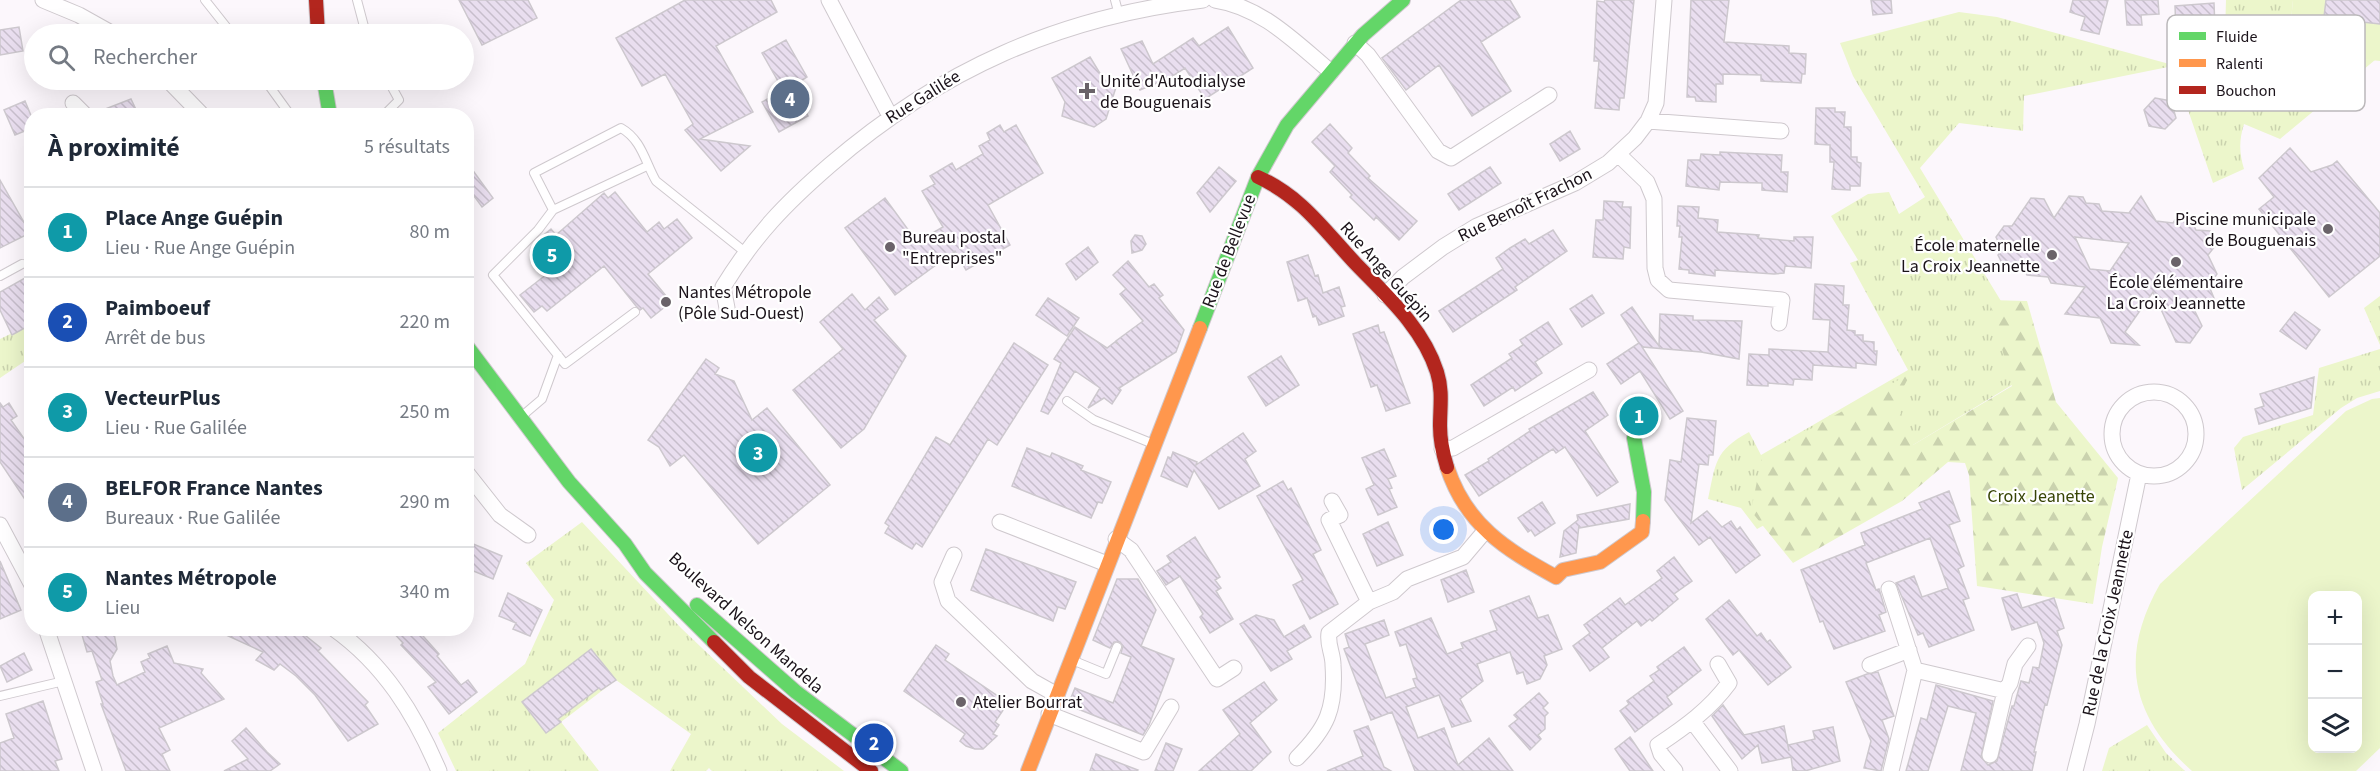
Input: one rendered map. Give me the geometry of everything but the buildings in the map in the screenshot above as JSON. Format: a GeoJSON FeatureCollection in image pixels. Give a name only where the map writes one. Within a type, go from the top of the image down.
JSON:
{"type":"FeatureCollection","features":[{"type":"Feature","properties":{"kind":"street"},"geometry":{"type":"LineString","coordinates":[[43,0],[95,24]]}},
{"type":"Feature","properties":{"kind":"street"},"geometry":{"type":"LineString","coordinates":[[316,0],[317,24]]}},
{"type":"Feature","properties":{"kind":"street"},"geometry":{"type":"LineString","coordinates":[[830,0],[890,116]]}},
{"type":"Feature","properties":{"kind":"street","name":"Rue Galilée"},"geometry":{"type":"LineString","coordinates":[[727,308],[723,287],[745,252],[766,226],[805,187],[890,116],[948,80],[996,55],[1117,7],[1194,0]]}},
{"type":"Feature","properties":{"kind":"street"},"geometry":{"type":"LineString","coordinates":[[1215,0],[1235,3],[1258,14],[1331,72]]}},
{"type":"Feature","properties":{"kind":"street","name":"Rue de Bellevue"},"geometry":{"type":"LineString","coordinates":[[1028,771],[1258,177],[1287,125],[1355,43],[1404,0]]}},
{"type":"Feature","properties":{"kind":"street","name":"Rue Benoît Frachon"},"geometry":{"type":"LineString","coordinates":[[1385,295],[1443,247],[1477,226],[1575,183],[1608,163],[1635,138],[1648,121],[1656,103],[1664,0]]}},
{"type":"Feature","properties":{"kind":"street"},"geometry":{"type":"LineString","coordinates":[[1355,43],[1368,55],[1438,152],[1451,158],[1549,95]]}},
{"type":"Feature","properties":{"kind":"street"},"geometry":{"type":"LineString","coordinates":[[177,90],[194,108]]}},
{"type":"Feature","properties":{"kind":"street"},"geometry":{"type":"LineString","coordinates":[[326,90],[329,108]]}},
{"type":"Feature","properties":{"kind":"street"},"geometry":{"type":"LineString","coordinates":[[73,103],[78,108]]}},
{"type":"Feature","properties":{"kind":"street"},"geometry":{"type":"LineString","coordinates":[[1648,121],[1781,131]]}},
{"type":"Feature","properties":{"kind":"street"},"geometry":{"type":"LineString","coordinates":[[1618,154],[1647,182],[1654,199],[1655,268],[1658,280],[1669,290],[1782,300],[1779,323]]}},
{"type":"Feature","properties":{"kind":"street","name":"Rue Ange Guépin"},"geometry":{"type":"LineString","coordinates":[[1258,177],[1292,196],[1385,295],[1422,340],[1434,366],[1442,404],[1439,424],[1450,481],[1462,505],[1485,531],[1516,555],[1556,577],[1563,570],[1600,562],[1642,532],[1644,492],[1634,438],[1643,412]]}},
{"type":"Feature","properties":{"kind":"street","name":"Boulevard Nelson Mandela"},"geometry":{"type":"LineString","coordinates":[[474,355],[569,482],[625,544],[645,573],[749,677],[871,771]]}},
{"type":"Feature","properties":{"kind":"street"},"geometry":{"type":"LineString","coordinates":[[1442,449],[1453,448],[1589,370]]}},
{"type":"Feature","properties":{"kind":"street"},"geometry":{"type":"LineString","coordinates":[[2154,392],[2166,394],[2185,405],[2191,414],[2195,425],[2194,448],[2182,466],[2172,472],[2150,476],[2139,474],[2126,465],[2116,452],[2112,437],[2113,425],[2117,414],[2133,398],[2154,392]]}},
{"type":"Feature","properties":{"kind":"street","name":"Rue de la Croix Jeannette"},"geometry":{"type":"LineString","coordinates":[[2075,771],[2087,724],[2139,474]]}},
{"type":"Feature","properties":{"kind":"street"},"geometry":{"type":"LineString","coordinates":[[474,482],[500,515],[528,535]]}},
{"type":"Feature","properties":{"kind":"street"},"geometry":{"type":"LineString","coordinates":[[1332,501],[1340,515],[1329,520],[1369,602]]}},
{"type":"Feature","properties":{"kind":"street"},"geometry":{"type":"LineString","coordinates":[[1000,522],[1107,564]]}},
{"type":"Feature","properties":{"kind":"street"},"geometry":{"type":"LineString","coordinates":[[0,525],[24,570]]}},
{"type":"Feature","properties":{"kind":"street"},"geometry":{"type":"LineString","coordinates":[[1297,758],[1318,736],[1330,716],[1334,664],[1327,641],[1329,633],[1369,602],[1393,592],[1407,579],[1463,557],[1485,531]]}},
{"type":"Feature","properties":{"kind":"street"},"geometry":{"type":"LineString","coordinates":[[1116,539],[1131,550],[1217,679],[1234,668]]}},
{"type":"Feature","properties":{"kind":"street","name":"Boulevard Nelson Mandela"},"geometry":{"type":"LineString","coordinates":[[625,544],[655,565],[780,681],[861,744],[901,771]]}},
{"type":"Feature","properties":{"kind":"street"},"geometry":{"type":"LineString","coordinates":[[954,555],[942,582],[948,601],[1032,681],[1057,695]]}},
{"type":"Feature","properties":{"kind":"street"},"geometry":{"type":"LineString","coordinates":[[1889,589],[1915,670],[1891,771]]}},
{"type":"Feature","properties":{"kind":"street"},"geometry":{"type":"LineString","coordinates":[[49,636],[94,771]]}},
{"type":"Feature","properties":{"kind":"street"},"geometry":{"type":"LineString","coordinates":[[343,636],[364,654],[396,689],[440,771]]}},
{"type":"Feature","properties":{"kind":"street"},"geometry":{"type":"LineString","coordinates":[[1990,755],[2005,691],[2010,683],[2015,664],[2028,646]]}},
{"type":"Feature","properties":{"kind":"street"},"geometry":{"type":"LineString","coordinates":[[1870,665],[1909,650]]}},
{"type":"Feature","properties":{"kind":"street"},"geometry":{"type":"LineString","coordinates":[[1675,771],[1661,754],[1658,745],[1693,722],[1730,682],[1718,664]]}},
{"type":"Feature","properties":{"kind":"street"},"geometry":{"type":"LineString","coordinates":[[1915,670],[2005,691]]}},
{"type":"Feature","properties":{"kind":"street"},"geometry":{"type":"LineString","coordinates":[[1049,714],[1144,752],[1171,707]]}},
{"type":"Feature","properties":{"kind":"street"},"geometry":{"type":"LineString","coordinates":[[1693,722],[1730,771]]}},
{"type":"Feature","properties":{"kind":"lane"},"geometry":{"type":"LineString","coordinates":[[205,0],[224,24]]}},
{"type":"Feature","properties":{"kind":"lane"},"geometry":{"type":"LineString","coordinates":[[357,0],[363,24]]}},
{"type":"Feature","properties":{"kind":"lane"},"geometry":{"type":"LineString","coordinates":[[272,90],[285,108]]}},
{"type":"Feature","properties":{"kind":"lane"},"geometry":{"type":"LineString","coordinates":[[391,108],[399,100],[394,90]]}},
{"type":"Feature","properties":{"kind":"lane"},"geometry":{"type":"LineString","coordinates":[[553,210],[534,173],[621,128],[630,134],[643,149],[647,166],[656,181],[745,252]]}},
{"type":"Feature","properties":{"kind":"lane"},"geometry":{"type":"LineString","coordinates":[[635,312],[565,364],[493,274],[538,230],[553,210],[647,166]]}},
{"type":"Feature","properties":{"kind":"lane"},"geometry":{"type":"LineString","coordinates":[[0,276],[22,264]]}},
{"type":"Feature","properties":{"kind":"lane"},"geometry":{"type":"LineString","coordinates":[[521,417],[542,399],[558,355]]}},
{"type":"Feature","properties":{"kind":"lane"},"geometry":{"type":"LineString","coordinates":[[1067,401],[1094,420],[1155,445]]}},
{"type":"Feature","properties":{"kind":"lane"},"geometry":{"type":"LineString","coordinates":[[1071,660],[1106,674],[1117,647]]}},
{"type":"Feature","properties":{"kind":"lane"},"geometry":{"type":"LineString","coordinates":[[0,696],[64,681]]}},
{"type":"Feature","properties":{"kind":"green space"},"geometry":{"type":"Polygon","coordinates":[[[2226,0],[2293,0],[2292,15],[2226,15],[2226,0]]]}},
{"type":"Feature","properties":{"kind":"green space"},"geometry":{"type":"Polygon","coordinates":[[[2293,0],[2380,0],[2380,61],[2365,60],[2365,15],[2292,15],[2293,0]]]}},
{"type":"Feature","properties":{"kind":"green space"},"geometry":{"type":"Polygon","coordinates":[[[1959,12],[1997,17],[2167,63],[2167,67],[2024,96],[2023,131],[1959,123],[1920,168],[2035,357],[2012,385],[1913,445],[1757,529],[1741,508],[1708,499],[1718,459],[1729,445],[1749,432],[1761,455],[1908,370],[1850,263],[1858,260],[1831,216],[1868,194],[1889,192],[1899,214],[1925,197],[1853,76],[1840,43],[1959,12]]]}},
{"type":"Feature","properties":{"kind":"green space"},"geometry":{"type":"Polygon","coordinates":[[[2365,59],[2375,60],[2365,68],[2365,59]]]}},
{"type":"Feature","properties":{"kind":"green space"},"geometry":{"type":"Polygon","coordinates":[[[2188,111],[2314,111],[2280,139],[2244,124],[2240,146],[2244,169],[2213,183],[2188,111]]]}},
{"type":"Feature","properties":{"kind":"green space"},"geometry":{"type":"Polygon","coordinates":[[[2380,296],[2380,345],[2364,308],[2380,296]]]}},
{"type":"Feature","properties":{"kind":"green space","name":"Croix Jeanette"},"geometry":{"type":"Polygon","coordinates":[[[1989,300],[2027,301],[2056,402],[2118,478],[2102,547],[2093,604],[1977,586],[1969,475],[1965,463],[1948,462],[1902,501],[1793,563],[1751,511],[1762,456],[1911,373],[1896,401],[1913,445],[2012,386],[1989,300]]]}},
{"type":"Feature","properties":{"kind":"green space"},"geometry":{"type":"Polygon","coordinates":[[[24,327],[24,362],[0,378],[0,339],[24,327]]]}},
{"type":"Feature","properties":{"kind":"green space"},"geometry":{"type":"Polygon","coordinates":[[[2380,349],[2380,391],[2357,398],[2341,408],[2242,490],[2234,448],[2243,437],[2313,415],[2319,368],[2380,349]]]}},
{"type":"Feature","properties":{"kind":"green space"},"geometry":{"type":"Polygon","coordinates":[[[2380,398],[2380,748],[2356,771],[2192,771],[2171,750],[2155,729],[2144,707],[2137,684],[2136,660],[2139,636],[2147,610],[2160,584],[2346,411],[2372,399],[2380,398]]]}},
{"type":"Feature","properties":{"kind":"green space"},"geometry":{"type":"Polygon","coordinates":[[[582,522],[681,628],[782,724],[844,771],[712,771],[709,768],[706,771],[670,771],[691,734],[616,680],[561,722],[599,771],[456,771],[438,733],[525,664],[554,600],[526,563],[582,522]]]}},
{"type":"Feature","properties":{"kind":"green space"},"geometry":{"type":"Polygon","coordinates":[[[2147,725],[2166,753],[2185,771],[2102,771],[2109,748],[2147,725]]]}},
{"type":"Feature","properties":{"kind":"traffic: fast"},"geometry":{"type":"LineString","coordinates":[[1200,328],[1258,177],[1287,125],[1363,35],[1403,0]]}},
{"type":"Feature","properties":{"kind":"traffic: fast"},"geometry":{"type":"LineString","coordinates":[[326,90],[329,108]]}},
{"type":"Feature","properties":{"kind":"traffic: fast"},"geometry":{"type":"LineString","coordinates":[[474,356],[569,482],[625,544],[645,573],[714,642]]}},
{"type":"Feature","properties":{"kind":"traffic: fast"},"geometry":{"type":"LineString","coordinates":[[1643,412],[1634,438],[1644,492],[1643,521]]}},
{"type":"Feature","properties":{"kind":"traffic: fast"},"geometry":{"type":"LineString","coordinates":[[697,605],[796,692],[901,771]]}},
{"type":"Feature","properties":{"kind":"traffic: slow"},"geometry":{"type":"LineString","coordinates":[[1028,771],[1200,328]]}},
{"type":"Feature","properties":{"kind":"traffic: slow"},"geometry":{"type":"LineString","coordinates":[[1447,467],[1455,487],[1476,520],[1504,545],[1556,577],[1563,570],[1600,562],[1642,532],[1643,521]]}},
{"type":"Feature","properties":{"kind":"traffic: jam"},"geometry":{"type":"LineString","coordinates":[[316,0],[317,24]]}},
{"type":"Feature","properties":{"kind":"traffic: jam"},"geometry":{"type":"LineString","coordinates":[[1258,177],[1287,194],[1312,215],[1392,301],[1423,341],[1439,379],[1440,426],[1447,467]]}},
{"type":"Feature","properties":{"kind":"traffic: jam"},"geometry":{"type":"LineString","coordinates":[[714,642],[749,677],[871,771]]}},
{"type":"Feature","properties":{"kind":"place","name":"Unité d'Autodialyse de Bouguenais"},"geometry":{"type":"Point","coordinates":[1087,91]}},
{"type":"Feature","properties":{"kind":"place","name":"BELFOR France Nantes"},"geometry":{"type":"Point","coordinates":[790,99]}},
{"type":"Feature","properties":{"kind":"place","name":"Piscine municipale de Bouguenais"},"geometry":{"type":"Point","coordinates":[2328,229]}},
{"type":"Feature","properties":{"kind":"place","name":"Bureau postal \"Entreprises\""},"geometry":{"type":"Point","coordinates":[890,247]}},
{"type":"Feature","properties":{"kind":"place","name":"Nantes Métropole"},"geometry":{"type":"Point","coordinates":[552,255]}},
{"type":"Feature","properties":{"kind":"place","name":"École maternelle La Croix Jeannette"},"geometry":{"type":"Point","coordinates":[2052,255]}},
{"type":"Feature","properties":{"kind":"place","name":"École élémentaire La Croix Jeannette"},"geometry":{"type":"Point","coordinates":[2176,262]}},
{"type":"Feature","properties":{"kind":"place","name":"Nantes Métropole (Pôle Sud-Ouest)"},"geometry":{"type":"Point","coordinates":[666,302]}},
{"type":"Feature","properties":{"kind":"place","name":"Place Ange Guépin"},"geometry":{"type":"Point","coordinates":[1639,416]}},
{"type":"Feature","properties":{"kind":"place","name":"VecteurPlus"},"geometry":{"type":"Point","coordinates":[758,453]}},
{"type":"Feature","properties":{"kind":"place","name":"Atelier Bourrat"},"geometry":{"type":"Point","coordinates":[961,702]}},
{"type":"Feature","properties":{"kind":"place","name":"Paimboeuf"},"geometry":{"type":"Point","coordinates":[874,743]}}]}
